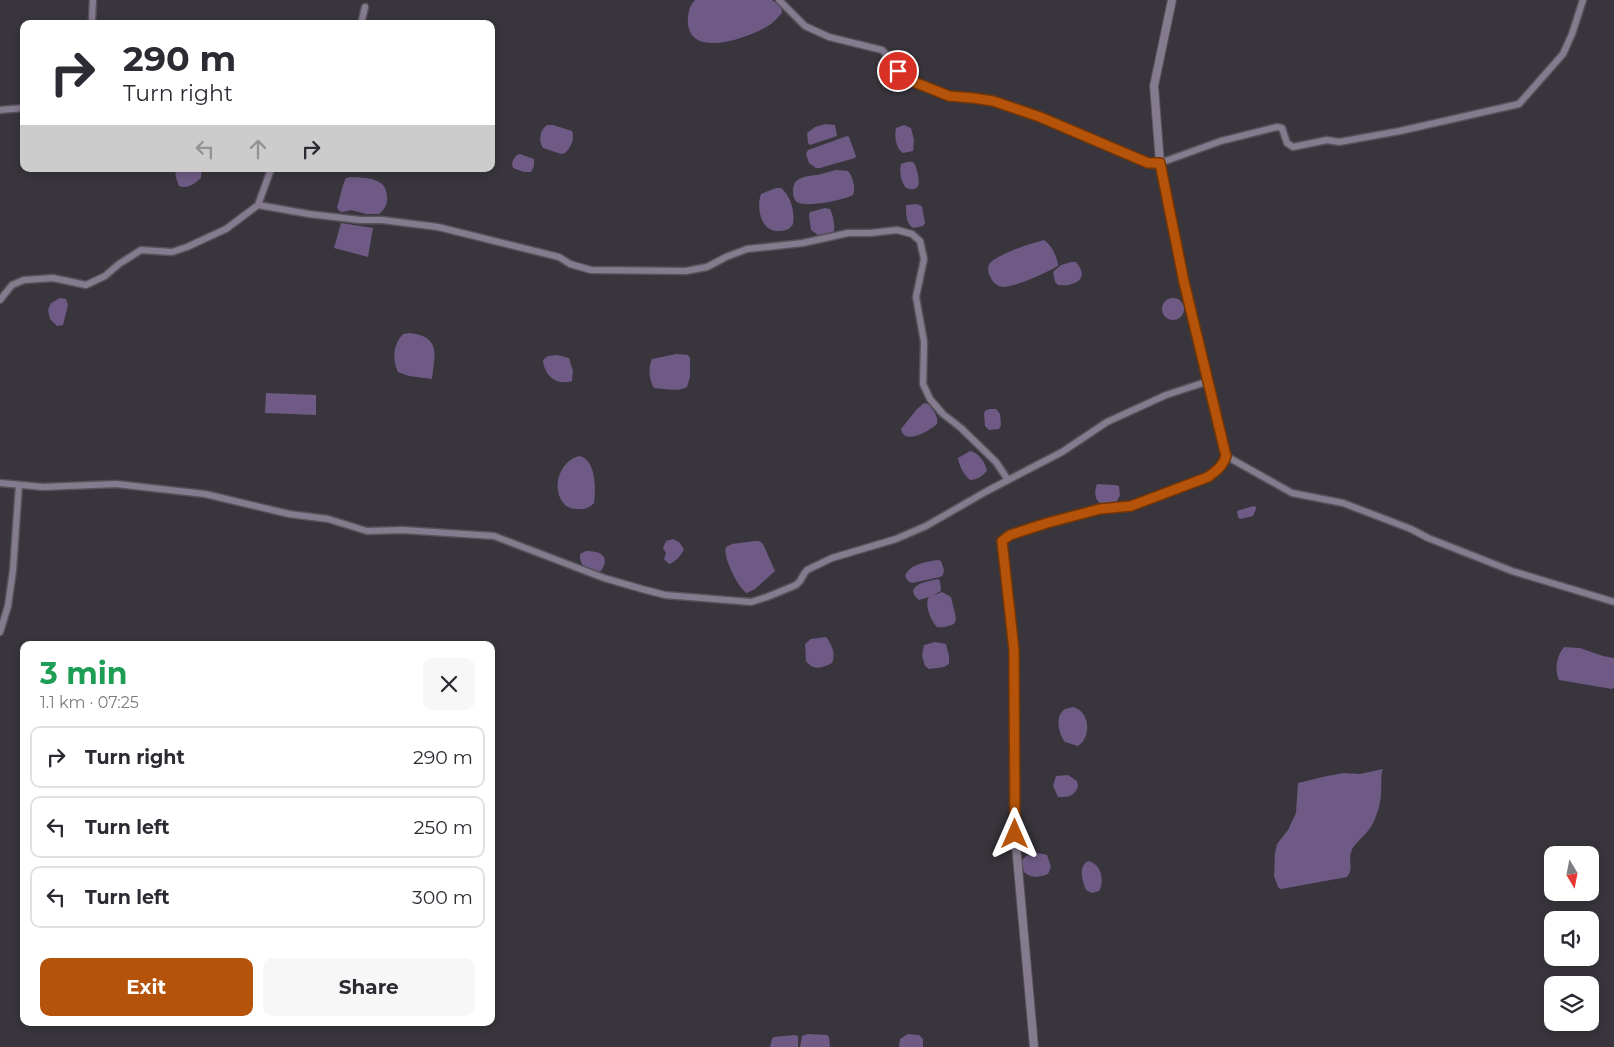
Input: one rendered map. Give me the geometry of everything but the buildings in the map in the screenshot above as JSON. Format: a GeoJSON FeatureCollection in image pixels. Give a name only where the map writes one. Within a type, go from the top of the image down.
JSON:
{"type":"FeatureCollection","features":[{"type":"Feature","properties":{"kind":"street"},"geometry":{"type":"LineString","coordinates":[[92,20],[93,0]]}},
{"type":"Feature","properties":{"kind":"street"},"geometry":{"type":"LineString","coordinates":[[779,0],[805,26],[829,37],[882,50],[892,66],[914,82],[949,96],[981,98],[1024,111],[1148,163],[1160,163],[1221,141],[1277,127],[1282,128],[1288,145],[1295,147],[1327,140],[1339,142],[1400,131],[1517,106],[1563,54],[1583,0]]}},
{"type":"Feature","properties":{"kind":"street"},"geometry":{"type":"LineString","coordinates":[[1034,1047],[1015,834],[1014,650],[1002,541],[1010,535],[1047,523],[1100,509],[1131,506],[1208,477],[1219,469],[1224,463],[1226,456],[1184,282],[1160,163],[1154,86],[1172,0]]}},
{"type":"Feature","properties":{"kind":"street"},"geometry":{"type":"LineString","coordinates":[[362,20],[365,7]]}},
{"type":"Feature","properties":{"kind":"street"},"geometry":{"type":"LineString","coordinates":[[0,110],[20,108]]}},
{"type":"Feature","properties":{"kind":"street"},"geometry":{"type":"LineString","coordinates":[[0,300],[12,285],[24,280],[53,278],[86,285],[105,276],[119,264],[141,250],[172,252],[226,229],[258,205],[270,172]]}},
{"type":"Feature","properties":{"kind":"street"},"geometry":{"type":"LineString","coordinates":[[258,205],[309,214],[438,227],[559,257],[570,264],[591,270],[686,271],[707,267],[747,249],[803,243],[848,233],[897,230],[912,234],[920,241],[924,259],[916,297],[924,342],[924,384],[930,399],[943,414],[961,428],[996,462],[1008,480]]}},
{"type":"Feature","properties":{"kind":"street"},"geometry":{"type":"LineString","coordinates":[[0,483],[43,487],[116,484],[205,494],[289,514],[328,519],[367,531],[403,530],[494,536],[604,578],[665,595],[751,602],[763,599],[796,584],[807,570],[832,558],[896,539],[926,526],[1062,452],[1107,422],[1166,396],[1208,381]]}},
{"type":"Feature","properties":{"kind":"street"},"geometry":{"type":"LineString","coordinates":[[1226,456],[1292,492],[1343,503],[1512,571],[1614,602]]}},
{"type":"Feature","properties":{"kind":"street"},"geometry":{"type":"LineString","coordinates":[[0,632],[11,588],[19,485]]}},
{"type":"Feature","properties":{"kind":"shaded area"},"geometry":{"type":"Polygon","coordinates":[[[695,0],[772,0],[778,4],[782,13],[762,30],[735,40],[707,43],[696,39],[690,31],[688,14],[695,0]]]}},
{"type":"Feature","properties":{"kind":"shaded area"},"geometry":{"type":"Polygon","coordinates":[[[825,124],[835,125],[837,136],[810,145],[807,133],[815,127],[825,124]]]}},
{"type":"Feature","properties":{"kind":"shaded area"},"geometry":{"type":"Polygon","coordinates":[[[547,125],[572,131],[572,143],[565,153],[561,154],[543,148],[540,135],[547,125]]]}},
{"type":"Feature","properties":{"kind":"shaded area"},"geometry":{"type":"Polygon","coordinates":[[[904,125],[911,128],[914,140],[913,151],[903,153],[897,145],[895,135],[896,128],[904,125]]]}},
{"type":"Feature","properties":{"kind":"shaded area"},"geometry":{"type":"Polygon","coordinates":[[[847,136],[856,156],[855,158],[820,168],[816,168],[809,163],[806,154],[808,150],[847,136]]]}},
{"type":"Feature","properties":{"kind":"shaded area"},"geometry":{"type":"Polygon","coordinates":[[[520,154],[534,159],[534,166],[531,172],[524,172],[513,168],[513,160],[520,154]]]}},
{"type":"Feature","properties":{"kind":"shaded area"},"geometry":{"type":"Polygon","coordinates":[[[913,162],[917,169],[919,183],[917,188],[914,189],[906,188],[902,180],[901,164],[913,162]]]}},
{"type":"Feature","properties":{"kind":"shaded area"},"geometry":{"type":"Polygon","coordinates":[[[836,170],[848,171],[850,173],[854,186],[853,195],[816,204],[802,204],[795,200],[793,188],[797,180],[836,170]]]}},
{"type":"Feature","properties":{"kind":"shaded area"},"geometry":{"type":"Polygon","coordinates":[[[175,172],[202,172],[201,178],[188,186],[179,186],[175,172]]]}},
{"type":"Feature","properties":{"kind":"shaded area"},"geometry":{"type":"Polygon","coordinates":[[[351,177],[380,182],[386,190],[387,202],[379,214],[366,214],[351,210],[339,211],[337,207],[343,185],[346,178],[351,177]]]}},
{"type":"Feature","properties":{"kind":"shaded area"},"geometry":{"type":"Polygon","coordinates":[[[781,188],[784,191],[793,209],[793,224],[784,231],[768,228],[761,218],[759,206],[761,194],[781,188]]]}},
{"type":"Feature","properties":{"kind":"shaded area"},"geometry":{"type":"Polygon","coordinates":[[[916,204],[922,206],[925,223],[923,226],[913,228],[907,218],[906,205],[916,204]]]}},
{"type":"Feature","properties":{"kind":"shaded area"},"geometry":{"type":"Polygon","coordinates":[[[825,208],[831,211],[834,231],[818,235],[811,230],[809,215],[810,212],[825,208]]]}},
{"type":"Feature","properties":{"kind":"shaded area"},"geometry":{"type":"Polygon","coordinates":[[[341,223],[373,228],[368,257],[334,248],[341,223]]]}},
{"type":"Feature","properties":{"kind":"shaded area"},"geometry":{"type":"Polygon","coordinates":[[[1044,240],[1054,252],[1058,266],[1008,287],[999,286],[993,281],[988,269],[990,263],[1016,249],[1044,240]]]}},
{"type":"Feature","properties":{"kind":"shaded area"},"geometry":{"type":"Polygon","coordinates":[[[1076,262],[1080,268],[1082,273],[1079,281],[1070,285],[1058,285],[1055,282],[1053,272],[1061,265],[1076,262]]]}},
{"type":"Feature","properties":{"kind":"shaded area"},"geometry":{"type":"Polygon","coordinates":[[[60,298],[66,299],[68,305],[63,325],[57,326],[50,319],[48,310],[51,303],[60,298]]]}},
{"type":"Feature","properties":{"kind":"shaded area"},"geometry":{"type":"Polygon","coordinates":[[[1173,298],[1181,301],[1184,309],[1181,317],[1173,320],[1165,317],[1162,309],[1165,301],[1173,298]]]}},
{"type":"Feature","properties":{"kind":"shaded area"},"geometry":{"type":"Polygon","coordinates":[[[410,333],[427,338],[434,348],[432,379],[409,376],[398,372],[394,357],[395,347],[403,334],[410,333]]]}},
{"type":"Feature","properties":{"kind":"shaded area"},"geometry":{"type":"Polygon","coordinates":[[[676,354],[688,355],[690,358],[690,377],[687,387],[675,390],[654,388],[650,374],[652,359],[676,354]]]}},
{"type":"Feature","properties":{"kind":"shaded area"},"geometry":{"type":"Polygon","coordinates":[[[557,355],[569,358],[573,371],[572,381],[556,381],[546,371],[543,360],[548,356],[557,355]]]}},
{"type":"Feature","properties":{"kind":"shaded area"},"geometry":{"type":"Polygon","coordinates":[[[266,393],[316,395],[316,415],[265,413],[266,393]]]}},
{"type":"Feature","properties":{"kind":"shaded area"},"geometry":{"type":"Polygon","coordinates":[[[924,403],[928,404],[934,411],[937,424],[917,436],[912,437],[903,434],[901,429],[924,403]]]}},
{"type":"Feature","properties":{"kind":"shaded area"},"geometry":{"type":"Polygon","coordinates":[[[990,409],[996,409],[1000,414],[1001,425],[999,429],[989,430],[985,426],[984,413],[990,409]]]}},
{"type":"Feature","properties":{"kind":"shaded area"},"geometry":{"type":"Polygon","coordinates":[[[970,451],[981,458],[987,470],[980,477],[970,480],[962,470],[958,458],[970,451]]]}},
{"type":"Feature","properties":{"kind":"shaded area"},"geometry":{"type":"Polygon","coordinates":[[[579,456],[585,458],[592,468],[595,483],[594,503],[584,509],[570,508],[565,505],[560,499],[558,492],[559,477],[562,470],[572,459],[579,456]]]}},
{"type":"Feature","properties":{"kind":"shaded area"},"geometry":{"type":"Polygon","coordinates":[[[1097,484],[1119,486],[1120,495],[1116,503],[1106,505],[1096,499],[1095,490],[1097,484]]]}},
{"type":"Feature","properties":{"kind":"shaded area"},"geometry":{"type":"Polygon","coordinates":[[[1253,506],[1256,509],[1253,516],[1240,519],[1238,517],[1237,511],[1253,506]]]}},
{"type":"Feature","properties":{"kind":"shaded area"},"geometry":{"type":"Polygon","coordinates":[[[673,539],[679,542],[684,549],[678,558],[669,564],[664,559],[666,553],[663,548],[666,541],[673,539]]]}},
{"type":"Feature","properties":{"kind":"shaded area"},"geometry":{"type":"Polygon","coordinates":[[[755,541],[763,544],[775,571],[755,589],[747,593],[740,586],[732,572],[725,551],[726,547],[732,544],[755,541]]]}},
{"type":"Feature","properties":{"kind":"shaded area"},"geometry":{"type":"Polygon","coordinates":[[[586,551],[602,555],[605,562],[601,571],[589,570],[583,566],[580,554],[586,551]]]}},
{"type":"Feature","properties":{"kind":"shaded area"},"geometry":{"type":"Polygon","coordinates":[[[938,560],[941,561],[944,570],[943,575],[940,577],[912,583],[905,576],[914,566],[938,560]]]}},
{"type":"Feature","properties":{"kind":"shaded area"},"geometry":{"type":"Polygon","coordinates":[[[938,579],[941,591],[932,596],[942,592],[951,597],[956,618],[955,623],[944,627],[937,627],[933,621],[927,604],[929,597],[919,600],[913,591],[918,585],[938,579]]]}},
{"type":"Feature","properties":{"kind":"shaded area"},"geometry":{"type":"Polygon","coordinates":[[[826,637],[833,650],[834,657],[832,663],[822,667],[812,666],[806,661],[805,644],[811,639],[826,637]]]}},
{"type":"Feature","properties":{"kind":"shaded area"},"geometry":{"type":"Polygon","coordinates":[[[935,642],[946,644],[949,664],[944,667],[929,669],[925,666],[922,656],[924,645],[935,642]]]}},
{"type":"Feature","properties":{"kind":"shaded area"},"geometry":{"type":"Polygon","coordinates":[[[1564,647],[1580,648],[1614,658],[1614,687],[1612,689],[1559,680],[1557,662],[1564,647]]]}},
{"type":"Feature","properties":{"kind":"shaded area"},"geometry":{"type":"Polygon","coordinates":[[[1073,707],[1079,709],[1083,714],[1087,725],[1086,737],[1078,746],[1065,742],[1059,725],[1062,712],[1073,707]]]}},
{"type":"Feature","properties":{"kind":"shaded area"},"geometry":{"type":"Polygon","coordinates":[[[1383,769],[1378,811],[1372,826],[1353,848],[1350,855],[1351,868],[1347,877],[1281,889],[1278,887],[1274,876],[1275,853],[1277,844],[1288,830],[1296,813],[1298,783],[1344,773],[1360,774],[1383,769]]]}},
{"type":"Feature","properties":{"kind":"shaded area"},"geometry":{"type":"Polygon","coordinates":[[[1068,775],[1077,781],[1078,787],[1070,796],[1058,797],[1053,786],[1056,776],[1068,775]]]}},
{"type":"Feature","properties":{"kind":"shaded area"},"geometry":{"type":"Polygon","coordinates":[[[1035,853],[1047,855],[1051,867],[1048,874],[1035,877],[1024,872],[1021,861],[1026,856],[1035,853]]]}},
{"type":"Feature","properties":{"kind":"shaded area"},"geometry":{"type":"Polygon","coordinates":[[[1088,861],[1096,865],[1102,878],[1099,891],[1092,893],[1086,890],[1082,878],[1083,867],[1088,861]]]}},
{"type":"Feature","properties":{"kind":"shaded area"},"geometry":{"type":"Polygon","coordinates":[[[808,1034],[827,1035],[830,1047],[800,1047],[802,1036],[808,1034]]]}},
{"type":"Feature","properties":{"kind":"shaded area"},"geometry":{"type":"Polygon","coordinates":[[[908,1034],[919,1035],[923,1039],[923,1047],[899,1047],[900,1039],[908,1034]]]}},
{"type":"Feature","properties":{"kind":"shaded area"},"geometry":{"type":"Polygon","coordinates":[[[798,1036],[798,1047],[770,1047],[774,1037],[798,1036]]]}},
{"type":"Feature","properties":{"kind":"route"},"geometry":{"type":"LineString","coordinates":[[898,71],[914,82],[949,96],[981,98],[993,101],[1040,117],[1148,163],[1160,163],[1184,282],[1226,456],[1224,463],[1219,469],[1208,477],[1131,506],[1100,509],[1047,523],[1006,536],[1002,541],[1014,650],[1015,834]]}}]}
